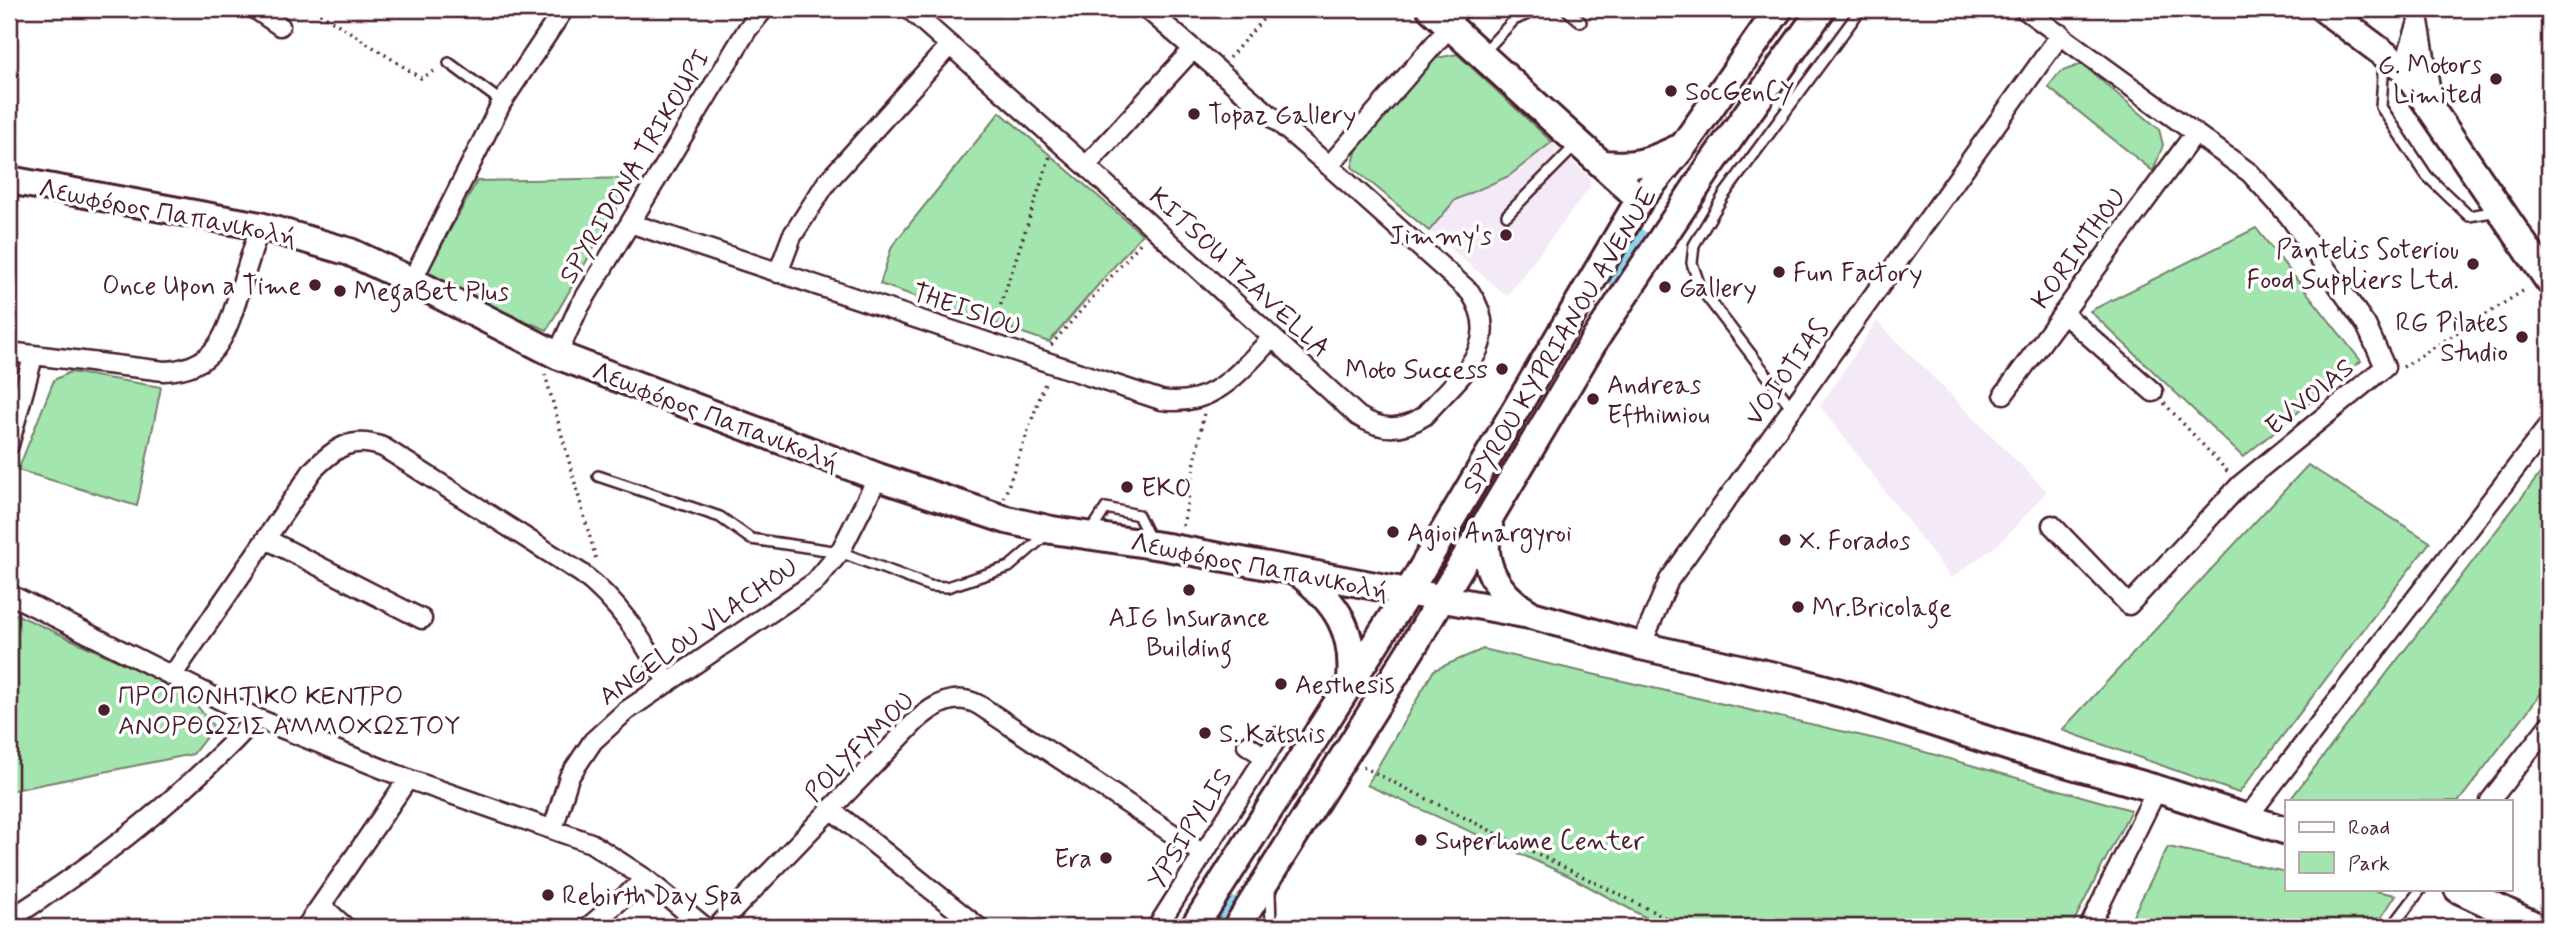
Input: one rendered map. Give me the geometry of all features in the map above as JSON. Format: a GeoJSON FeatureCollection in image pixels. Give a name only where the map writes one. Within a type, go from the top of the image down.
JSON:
{"type":"FeatureCollection","features":[{"type":"Feature","properties":{"kind":"street"},"geometry":{"type":"LineString","coordinates":[[255,9],[280,26]]}},
{"type":"Feature","properties":{"kind":"street"},"geometry":{"type":"LineString","coordinates":[[412,281],[502,102],[564,9]]}},
{"type":"Feature","properties":{"kind":"street","name":"SPYRIDONA TRIKOUPI"},"geometry":{"type":"LineString","coordinates":[[547,350],[578,309],[747,30],[764,9]]}},
{"type":"Feature","properties":{"kind":"street","name":"KITSOU TZAVELLA"},"geometry":{"type":"LineString","coordinates":[[909,9],[1086,166],[1358,416],[1379,427],[1392,429],[1424,416],[1474,359],[1483,340],[1484,327],[1478,304],[1470,292],[1329,166]]}},
{"type":"Feature","properties":{"kind":"street"},"geometry":{"type":"LineString","coordinates":[[1147,9],[1329,166],[1449,14],[1482,54],[1640,199],[1710,166]]}},
{"type":"Feature","properties":{"kind":"street","name":"SPYROU KYPRIANOU AVENUE"},"geometry":{"type":"LineString","coordinates":[[1194,927],[1406,594],[1640,199],[1684,145],[1779,9]]}},
{"type":"Feature","properties":{"kind":"street","name":"SPYROU KYPRIANOU AVENUE"},"geometry":{"type":"LineString","coordinates":[[1237,927],[1441,600],[1594,341],[1710,166],[1822,9]]}},
{"type":"Feature","properties":{"kind":"street","name":"EVVOIAS"},"geometry":{"type":"LineString","coordinates":[[2024,9],[2250,173],[2289,216],[2365,325],[2385,368],[2241,485],[2129,605],[2052,525]]}},
{"type":"Feature","properties":{"kind":"street"},"geometry":{"type":"LineString","coordinates":[[2324,9],[2394,61],[2503,211],[2547,279]]}},
{"type":"Feature","properties":{"kind":"street"},"geometry":{"type":"LineString","coordinates":[[2394,61],[2416,15]]}},
{"type":"Feature","properties":{"kind":"street"},"geometry":{"type":"LineString","coordinates":[[2416,15],[2435,115]]}},
{"type":"Feature","properties":{"kind":"street","name":"VOIOTIAS"},"geometry":{"type":"LineString","coordinates":[[1641,646],[1669,580],[2062,34]]}},
{"type":"Feature","properties":{"kind":"street"},"geometry":{"type":"LineString","coordinates":[[778,273],[792,236],[827,181],[950,45]]}},
{"type":"Feature","properties":{"kind":"street"},"geometry":{"type":"LineString","coordinates":[[1086,166],[1193,48]]}},
{"type":"Feature","properties":{"kind":"street","name":"KORINTHOU"},"geometry":{"type":"LineString","coordinates":[[2004,394],[2195,133]]}},
{"type":"Feature","properties":{"kind":"street"},"geometry":{"type":"LineString","coordinates":[[1602,164],[1642,164],[1684,145]]}},
{"type":"Feature","properties":{"kind":"street","name":"Λεωφόρος Παπανικολή"},"geometry":{"type":"LineString","coordinates":[[9,180],[260,226],[350,252],[547,350],[878,477],[997,517],[1052,530],[1179,549],[1406,594],[1535,616]]}},
{"type":"Feature","properties":{"kind":"street","name":"THEISIOU"},"geometry":{"type":"LineString","coordinates":[[630,223],[1161,400],[1190,401],[1208,395],[1235,376],[1272,338]]}},
{"type":"Feature","properties":{"kind":"street"},"geometry":{"type":"LineString","coordinates":[[9,352],[164,372],[178,371],[201,362],[215,350],[227,331],[260,226]]}},
{"type":"Feature","properties":{"kind":"street"},"geometry":{"type":"LineString","coordinates":[[2063,313],[2153,392]]}},
{"type":"Feature","properties":{"kind":"street"},"geometry":{"type":"LineString","coordinates":[[9,445],[33,357]]}},
{"type":"Feature","properties":{"kind":"street"},"geometry":{"type":"LineString","coordinates":[[2246,819],[2549,425]]}},
{"type":"Feature","properties":{"kind":"street"},"geometry":{"type":"LineString","coordinates":[[172,677],[313,470],[344,444],[367,442],[394,454],[581,573],[605,592],[629,619],[668,683]]}},
{"type":"Feature","properties":{"kind":"street","name":"ANGELOU VLACHOU"},"geometry":{"type":"LineString","coordinates":[[553,829],[569,777],[585,751],[612,723],[807,589],[824,574],[840,552],[878,477]]}},
{"type":"Feature","properties":{"kind":"street"},"geometry":{"type":"LineString","coordinates":[[1492,516],[1487,532],[1486,551],[1493,577],[1509,599],[1535,616],[1641,646],[1849,695],[2012,748],[2157,789],[2285,830]]}},
{"type":"Feature","properties":{"kind":"street"},"geometry":{"type":"LineString","coordinates":[[266,539],[422,619]]}},
{"type":"Feature","properties":{"kind":"street"},"geometry":{"type":"LineString","coordinates":[[1297,572],[1324,596],[1347,632],[1352,649],[1350,682]]}},
{"type":"Feature","properties":{"kind":"street"},"geometry":{"type":"LineString","coordinates":[[9,594],[256,718],[408,779],[591,843],[646,879],[705,927]]}},
{"type":"Feature","properties":{"kind":"street","name":"POLYFYMOU"},"geometry":{"type":"LineString","coordinates":[[717,927],[916,721],[940,703],[962,698],[979,705],[1203,854]]}},
{"type":"Feature","properties":{"kind":"street"},"geometry":{"type":"LineString","coordinates":[[9,920],[75,877],[186,789],[256,718]]}},
{"type":"Feature","properties":{"kind":"street"},"geometry":{"type":"LineString","coordinates":[[2491,800],[2549,724]]}},
{"type":"Feature","properties":{"kind":"street","name":"YPSIPYLIS"},"geometry":{"type":"LineString","coordinates":[[1157,927],[1278,737]]}},
{"type":"Feature","properties":{"kind":"street","name":"YPSIPYLIS"},"geometry":{"type":"LineString","coordinates":[[1247,745],[1265,757]]}},
{"type":"Feature","properties":{"kind":"street"},"geometry":{"type":"LineString","coordinates":[[306,927],[408,779]]}},
{"type":"Feature","properties":{"kind":"street"},"geometry":{"type":"LineString","coordinates":[[2089,927],[2157,789]]}},
{"type":"Feature","properties":{"kind":"street"},"geometry":{"type":"LineString","coordinates":[[832,810],[978,927]]}},
{"type":"Feature","properties":{"kind":"street"},"geometry":{"type":"LineString","coordinates":[[588,927],[646,879]]}},
{"type":"Feature","properties":{"kind":"street"},"geometry":{"type":"LineString","coordinates":[[2460,890],[2538,927]]}},
{"type":"Feature","properties":{"kind":"street"},"geometry":{"type":"LineString","coordinates":[[322,905],[345,927]]}},
{"type":"Feature","properties":{"kind":"lane"},"geometry":{"type":"LineString","coordinates":[[1482,54],[1514,20],[1539,9]]}},
{"type":"Feature","properties":{"kind":"lane"},"geometry":{"type":"LineString","coordinates":[[1566,9],[1581,22]]}},
{"type":"Feature","properties":{"kind":"lane"},"geometry":{"type":"LineString","coordinates":[[1791,408],[1701,289],[1692,263],[1694,245],[1724,195],[1861,9]]}},
{"type":"Feature","properties":{"kind":"lane"},"geometry":{"type":"LineString","coordinates":[[2394,61],[2381,107],[2427,176],[2469,216],[2503,211]]}},
{"type":"Feature","properties":{"kind":"lane"},"geometry":{"type":"LineString","coordinates":[[449,64],[502,102]]}},
{"type":"Feature","properties":{"kind":"lane"},"geometry":{"type":"LineString","coordinates":[[1507,215],[1578,142]]}},
{"type":"Feature","properties":{"kind":"lane"},"geometry":{"type":"LineString","coordinates":[[598,476],[720,517],[751,539],[840,552],[930,586],[947,587],[1009,567],[1052,530]]}},
{"type":"Feature","properties":{"kind":"lane"},"geometry":{"type":"LineString","coordinates":[[1270,874],[1270,927]]}},
{"type":"Feature","properties":{"kind":"lane"},"geometry":{"type":"LineString","coordinates":[[2392,927],[2420,890]]}},
{"type":"Feature","properties":{"kind":"path"},"geometry":{"type":"LineString","coordinates":[[314,9],[421,78],[449,64]]}},
{"type":"Feature","properties":{"kind":"path"},"geometry":{"type":"LineString","coordinates":[[1218,70],[1272,9]]}},
{"type":"Feature","properties":{"kind":"path"},"geometry":{"type":"LineString","coordinates":[[988,343],[1055,139]]}},
{"type":"Feature","properties":{"kind":"path"},"geometry":{"type":"LineString","coordinates":[[997,517],[1045,362],[1153,228]]}},
{"type":"Feature","properties":{"kind":"path"},"geometry":{"type":"LineString","coordinates":[[2385,368],[2403,368],[2547,279]]}},
{"type":"Feature","properties":{"kind":"path"},"geometry":{"type":"LineString","coordinates":[[547,350],[605,592]]}},
{"type":"Feature","properties":{"kind":"path"},"geometry":{"type":"LineString","coordinates":[[2153,392],[2241,485]]}},
{"type":"Feature","properties":{"kind":"path"},"geometry":{"type":"LineString","coordinates":[[1179,549],[1208,395]]}},
{"type":"Feature","properties":{"kind":"path"},"geometry":{"type":"LineString","coordinates":[[1343,757],[1684,927]]}},
{"type":"Feature","properties":{"kind":"shaded area","name":"Jimmy's"},"geometry":{"type":"Polygon","coordinates":[[[1552,142],[1589,177],[1590,187],[1507,296],[1429,231],[1455,200],[1509,176],[1552,142]]]}},
{"type":"Feature","properties":{"kind":"shaded area"},"geometry":{"type":"Polygon","coordinates":[[[1877,321],[2047,491],[2000,543],[1951,578],[1820,406],[1877,321]]]}},
{"type":"Feature","properties":{"kind":"green space"},"geometry":{"type":"Polygon","coordinates":[[[1457,54],[1552,142],[1509,176],[1455,200],[1429,231],[1352,167],[1358,145],[1432,59],[1457,54]]]}},
{"type":"Feature","properties":{"kind":"green space"},"geometry":{"type":"Polygon","coordinates":[[[2082,64],[2159,129],[2163,145],[2153,171],[2048,87],[2060,72],[2082,64]]]}},
{"type":"Feature","properties":{"kind":"green space"},"geometry":{"type":"Polygon","coordinates":[[[1000,112],[1142,234],[1049,342],[880,284],[892,246],[1000,112]]]}},
{"type":"Feature","properties":{"kind":"green space"},"geometry":{"type":"Polygon","coordinates":[[[634,178],[547,330],[424,278],[477,181],[634,178]]]}},
{"type":"Feature","properties":{"kind":"green space"},"geometry":{"type":"Polygon","coordinates":[[[2256,228],[2361,361],[2243,457],[2090,311],[2256,228]]]}},
{"type":"Feature","properties":{"kind":"green space"},"geometry":{"type":"Polygon","coordinates":[[[70,372],[161,387],[137,506],[18,470],[54,380],[70,372]]]}},
{"type":"Feature","properties":{"kind":"green space"},"geometry":{"type":"Polygon","coordinates":[[[2549,462],[2549,683],[2460,800],[2290,800],[2549,462]]]}},
{"type":"Feature","properties":{"kind":"green space"},"geometry":{"type":"Polygon","coordinates":[[[2308,465],[2430,542],[2239,793],[2062,730],[2308,465]]]}},
{"type":"Feature","properties":{"kind":"green space","name":"ΠΡΟΠΟΝΗΤΙΚΟ ΚΕΝΤΡΟ ΑΝΟΡΘΩΣΙΣ ΑΜΜΟΧΩΣΤΟΥ"},"geometry":{"type":"Polygon","coordinates":[[[9,611],[186,692],[214,727],[193,754],[9,791],[9,611]]]}},
{"type":"Feature","properties":{"kind":"green space"},"geometry":{"type":"Polygon","coordinates":[[[1483,649],[1889,742],[2131,810],[2071,927],[1663,927],[1569,876],[1367,785],[1434,670],[1483,649]]]}},
{"type":"Feature","properties":{"kind":"green space"},"geometry":{"type":"Polygon","coordinates":[[[2168,847],[2285,872],[2285,890],[2369,890],[2396,895],[2375,927],[2127,927],[2168,847]]]}},
{"type":"Feature","properties":{"kind":"waterway"},"geometry":{"type":"LineString","coordinates":[[1619,270],[1634,245]]}},
{"type":"Feature","properties":{"kind":"waterway"},"geometry":{"type":"LineString","coordinates":[[1221,927],[1229,914]]}},
{"type":"Feature","properties":{"kind":"place","name":"G. Motors Limited"},"geometry":{"type":"Point","coordinates":[2496,79]}},
{"type":"Feature","properties":{"kind":"place","name":"SocGenCY"},"geometry":{"type":"Point","coordinates":[1671,91]}},
{"type":"Feature","properties":{"kind":"place","name":"Topaz Gallery"},"geometry":{"type":"Point","coordinates":[1194,114]}},
{"type":"Feature","properties":{"kind":"place","name":"Jimmy's"},"geometry":{"type":"Point","coordinates":[1506,235]}},
{"type":"Feature","properties":{"kind":"place","name":"Pantelis Soteriou Food Suppliers Ltd."},"geometry":{"type":"Point","coordinates":[2473,264]}},
{"type":"Feature","properties":{"kind":"place","name":"Fun Factory"},"geometry":{"type":"Point","coordinates":[1779,272]}},
{"type":"Feature","properties":{"kind":"place","name":"Once Upon a Time"},"geometry":{"type":"Point","coordinates":[315,285]}},
{"type":"Feature","properties":{"kind":"place","name":"Gallery"},"geometry":{"type":"Point","coordinates":[1665,287]}},
{"type":"Feature","properties":{"kind":"place","name":"MegaBet Plus"},"geometry":{"type":"Point","coordinates":[340,291]}},
{"type":"Feature","properties":{"kind":"place","name":"RG Pilates Studio"},"geometry":{"type":"Point","coordinates":[2522,337]}},
{"type":"Feature","properties":{"kind":"place","name":"Moto Success"},"geometry":{"type":"Point","coordinates":[1502,369]}},
{"type":"Feature","properties":{"kind":"place","name":"Andreas Efthimiou"},"geometry":{"type":"Point","coordinates":[1593,399]}},
{"type":"Feature","properties":{"kind":"place","name":"EKO"},"geometry":{"type":"Point","coordinates":[1127,487]}},
{"type":"Feature","properties":{"kind":"place","name":"Agioi Anargyroi"},"geometry":{"type":"Point","coordinates":[1393,532]}},
{"type":"Feature","properties":{"kind":"place","name":"X. Forados"},"geometry":{"type":"Point","coordinates":[1785,540]}},
{"type":"Feature","properties":{"kind":"place","name":"AIG Insurance Building"},"geometry":{"type":"Point","coordinates":[1189,590]}},
{"type":"Feature","properties":{"kind":"place","name":"Mr.Bricolage"},"geometry":{"type":"Point","coordinates":[1798,607]}},
{"type":"Feature","properties":{"kind":"place","name":"Aesthesis"},"geometry":{"type":"Point","coordinates":[1281,684]}},
{"type":"Feature","properties":{"kind":"place","name":"ΠΡΟΠΟΝΗΤΙΚΟ ΚΕΝΤΡΟ ΑΝΟΡΘΩΣΙΣ ΑΜΜΟΧΩΣΤΟΥ"},"geometry":{"type":"Point","coordinates":[104,710]}},
{"type":"Feature","properties":{"kind":"place","name":"S. Katshis"},"geometry":{"type":"Point","coordinates":[1205,733]}},
{"type":"Feature","properties":{"kind":"place","name":"Superhome Center"},"geometry":{"type":"Point","coordinates":[1421,840]}},
{"type":"Feature","properties":{"kind":"place","name":"Era"},"geometry":{"type":"Point","coordinates":[1106,858]}},
{"type":"Feature","properties":{"kind":"place","name":"Rebirth Day Spa"},"geometry":{"type":"Point","coordinates":[548,895]}}]}
